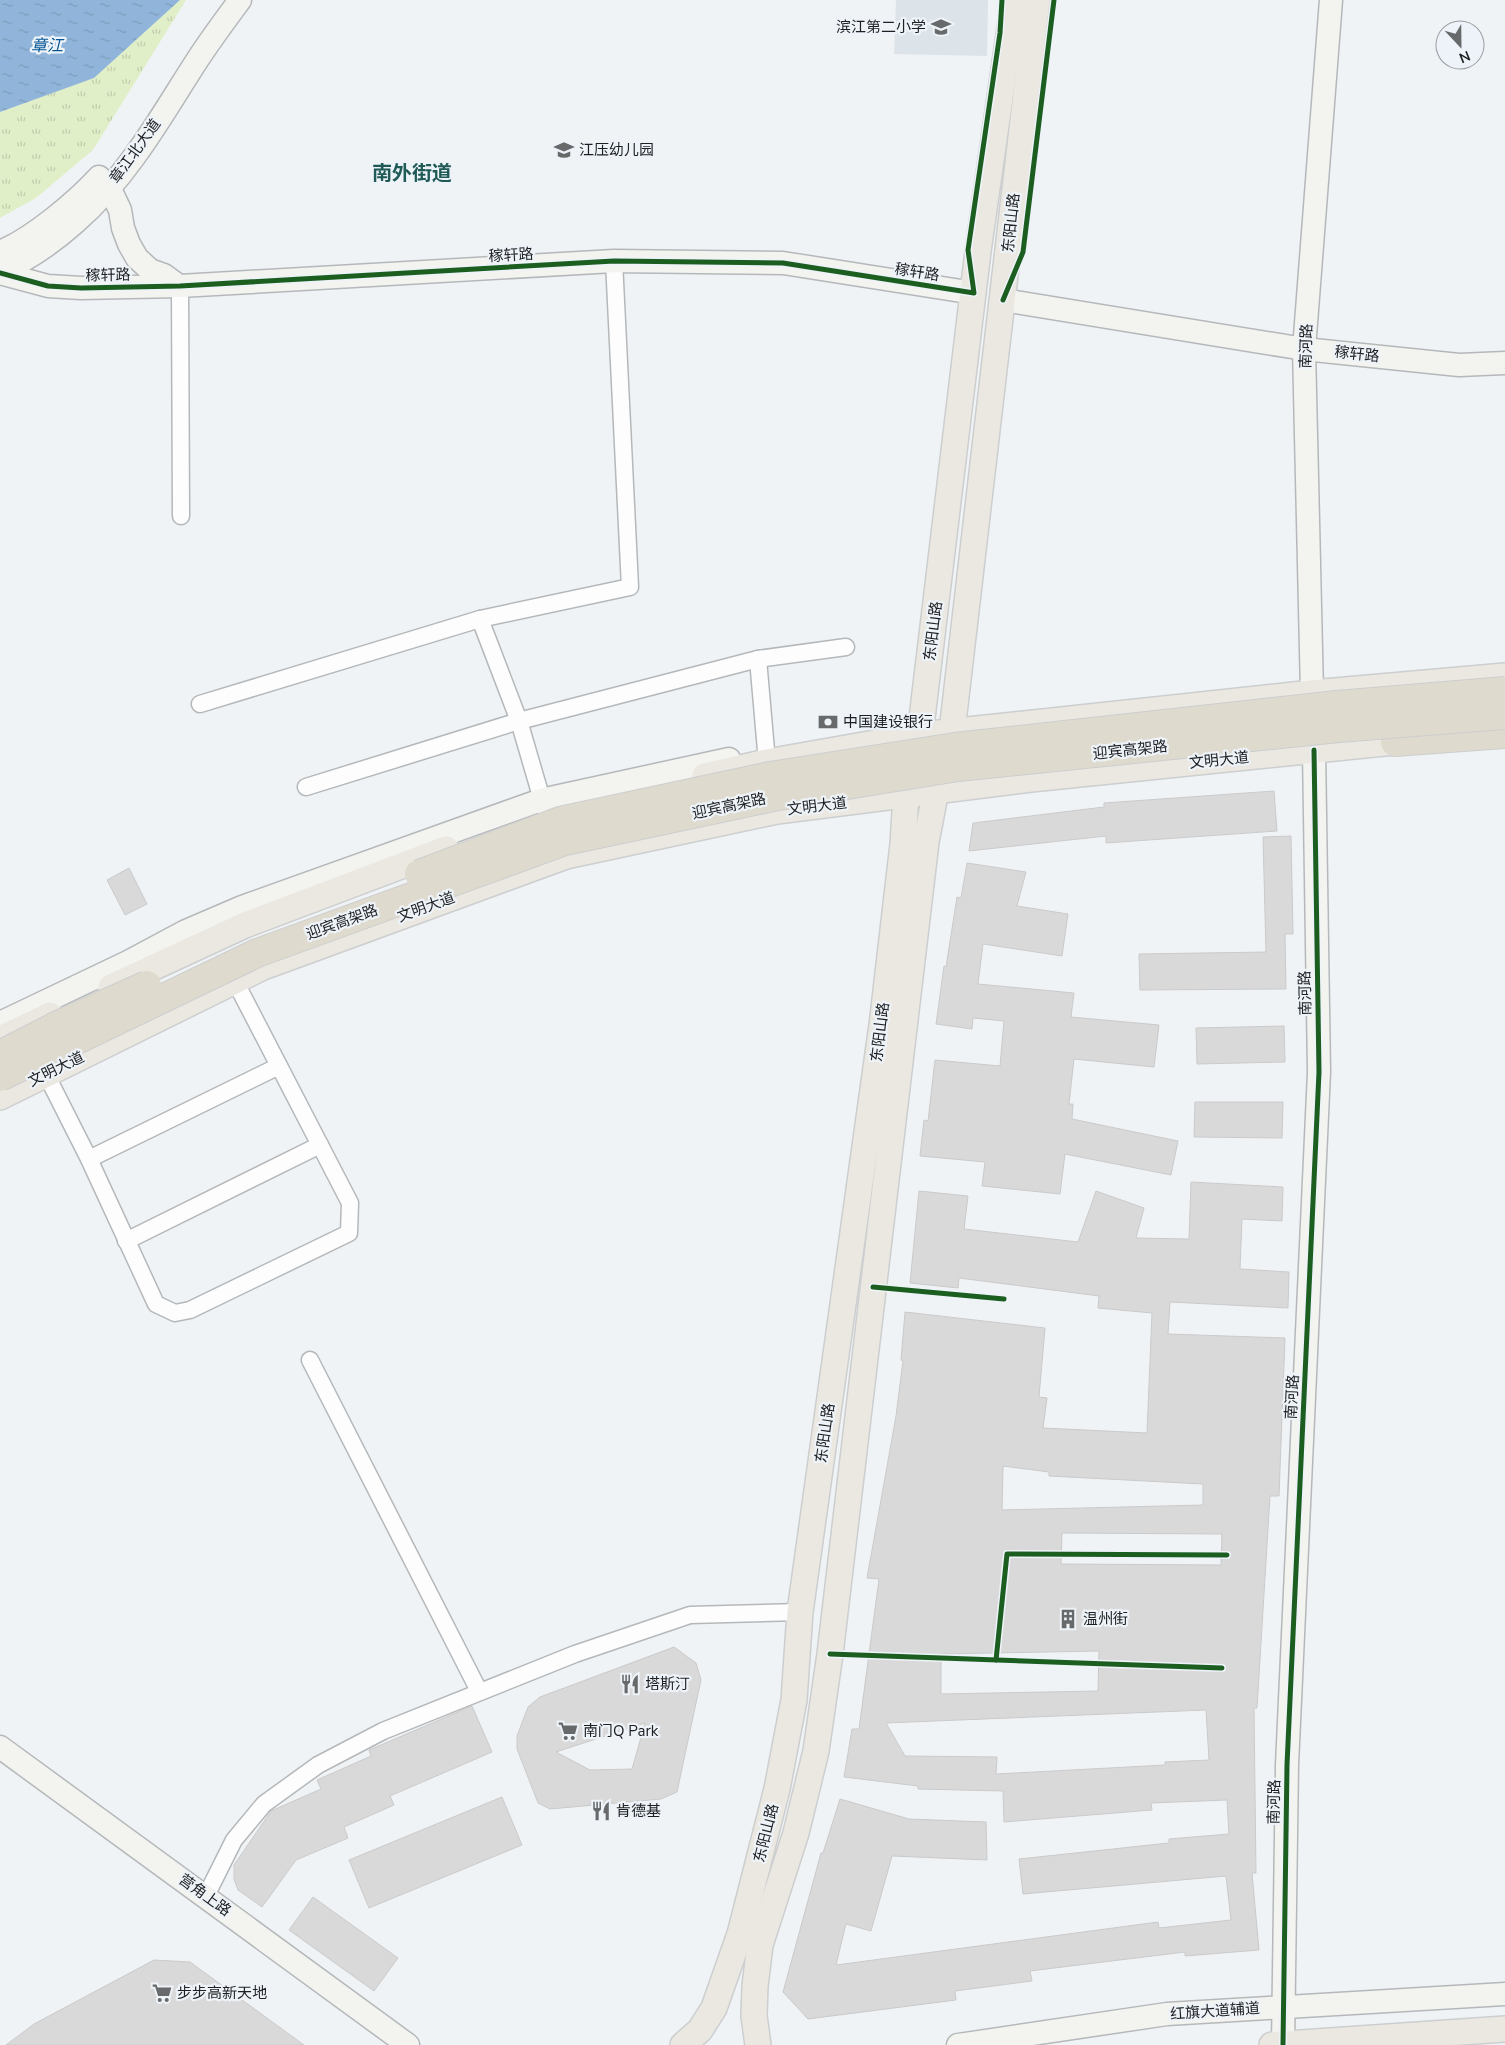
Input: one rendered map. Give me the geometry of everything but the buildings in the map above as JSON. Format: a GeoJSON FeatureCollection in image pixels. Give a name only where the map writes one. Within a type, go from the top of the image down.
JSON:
{"type":"FeatureCollection","features":[{"type":"Feature","properties":{"kind":"highway","name":"迎宾高架路"},"geometry":{"type":"LineString","coordinates":[[0,1055],[56,1026],[249,938],[560,821],[770,776],[955,747],[1337,705],[1505,691]]}},
{"type":"Feature","properties":{"kind":"highway","name":"迎宾高架路"},"geometry":{"type":"LineString","coordinates":[[0,1078],[257,953],[565,842],[773,797],[958,767],[1339,728],[1505,715]]}},
{"type":"Feature","properties":{"kind":"highway"},"geometry":{"type":"LineString","coordinates":[[1395,742],[1505,733]]}},
{"type":"Feature","properties":{"kind":"main road","name":"东阳山路"},"geometry":{"type":"LineString","coordinates":[[683,2045],[700,2030],[714,2008],[740,1934],[777,1789],[792,1709],[800,1612],[882,1025],[903,844],[906,795],[920,735],[978,251],[1014,0]]}},
{"type":"Feature","properties":{"kind":"main road","name":"东阳山路"},"geometry":{"type":"LineString","coordinates":[[758,2045],[754,2016],[755,1986],[760,1945],[796,1833],[813,1760],[830,1654],[926,842],[936,790],[952,731],[1037,0]]}},
{"type":"Feature","properties":{"kind":"main road"},"geometry":{"type":"LineString","coordinates":[[0,1039],[245,925],[543,806],[767,756],[920,735],[1312,693],[1505,676]]}},
{"type":"Feature","properties":{"kind":"main road","name":"文明大道"},"geometry":{"type":"LineString","coordinates":[[0,1097],[263,967],[566,856],[777,811],[936,790],[1395,742]]}},
{"type":"Feature","properties":{"kind":"main road"},"geometry":{"type":"LineString","coordinates":[[1278,2045],[1505,2029]]}},
{"type":"Feature","properties":{"kind":"street","name":"章江北大道"},"geometry":{"type":"LineString","coordinates":[[0,252],[55,216],[89,188],[125,147],[222,0]]}},
{"type":"Feature","properties":{"kind":"street","name":"章江北大道"},"geometry":{"type":"LineString","coordinates":[[0,272],[16,265],[63,232],[109,187],[134,158],[200,56],[240,0]]}},
{"type":"Feature","properties":{"kind":"street","name":"南河路"},"geometry":{"type":"LineString","coordinates":[[1312,693],[1304,349],[1331,0]]}},
{"type":"Feature","properties":{"kind":"street"},"geometry":{"type":"LineString","coordinates":[[109,187],[120,210],[123,228],[137,258],[150,270],[164,275],[180,286],[181,516]]}},
{"type":"Feature","properties":{"kind":"street"},"geometry":{"type":"LineString","coordinates":[[200,704],[480,619],[630,586],[614,261]]}},
{"type":"Feature","properties":{"kind":"street","name":"稼轩路"},"geometry":{"type":"LineString","coordinates":[[0,272],[48,286],[81,288],[180,286],[614,261],[783,263],[974,293]]}},
{"type":"Feature","properties":{"kind":"street","name":"稼轩路"},"geometry":{"type":"LineString","coordinates":[[1003,300],[1304,349],[1460,365],[1505,363]]}},
{"type":"Feature","properties":{"kind":"street"},"geometry":{"type":"LineString","coordinates":[[0,1023],[128,962],[186,931],[242,907],[543,806],[519,721],[480,619]]}},
{"type":"Feature","properties":{"kind":"street"},"geometry":{"type":"LineString","coordinates":[[306,787],[519,721],[758,659],[846,647]]}},
{"type":"Feature","properties":{"kind":"street"},"geometry":{"type":"LineString","coordinates":[[758,659],[767,756]]}},
{"type":"Feature","properties":{"kind":"street","name":"南河路"},"geometry":{"type":"LineString","coordinates":[[1278,2045],[1283,2006],[1287,1765],[1319,1072],[1314,750]]}},
{"type":"Feature","properties":{"kind":"street"},"geometry":{"type":"LineString","coordinates":[[46,1074],[156,1304],[174,1313],[190,1310],[349,1233],[350,1203],[235,981]]}},
{"type":"Feature","properties":{"kind":"street"},"geometry":{"type":"LineString","coordinates":[[88,1160],[279,1066]]}},
{"type":"Feature","properties":{"kind":"street"},"geometry":{"type":"LineString","coordinates":[[126,1241],[320,1144]]}},
{"type":"Feature","properties":{"kind":"street"},"geometry":{"type":"LineString","coordinates":[[310,1360],[479,1691]]}},
{"type":"Feature","properties":{"kind":"street"},"geometry":{"type":"LineString","coordinates":[[206,1896],[234,1840],[264,1804],[318,1765],[383,1731],[575,1654],[690,1616],[800,1612]]}},
{"type":"Feature","properties":{"kind":"street","name":"营角上路"},"geometry":{"type":"LineString","coordinates":[[0,1747],[408,2045]]}},
{"type":"Feature","properties":{"kind":"street","name":"红旗大道辅道"},"geometry":{"type":"LineString","coordinates":[[958,2045],[1167,2014],[1505,1994]]}},
{"type":"Feature","properties":{"kind":"shaded area","name":"滨江第二小学"},"geometry":{"type":"Polygon","coordinates":[[[896,0],[988,0],[987,56],[894,54],[896,0]]]}},
{"type":"Feature","properties":{"kind":"green space"},"geometry":{"type":"Polygon","coordinates":[[[180,0],[186,0],[93,150],[36,198],[0,218],[0,112],[35,99],[180,0]]]}},
{"type":"Feature","properties":{"kind":"water","name":"章江"},"geometry":{"type":"Polygon","coordinates":[[[0,0],[180,0],[94,78],[0,112],[0,0]]]}},
{"type":"Feature","properties":{"kind":"cycle path"},"geometry":{"type":"LineString","coordinates":[[0,273],[48,286],[81,288],[180,286],[614,261],[783,263],[974,293],[968,250],[1000,33],[1002,0]]}},
{"type":"Feature","properties":{"kind":"cycle path"},"geometry":{"type":"LineString","coordinates":[[1003,300],[1023,252],[1054,0]]}},
{"type":"Feature","properties":{"kind":"cycle path"},"geometry":{"type":"LineString","coordinates":[[1283,2044],[1287,1765],[1319,1072],[1314,750]]}},
{"type":"Feature","properties":{"kind":"cycle path"},"geometry":{"type":"LineString","coordinates":[[873,1287],[1004,1299]]}},
{"type":"Feature","properties":{"kind":"cycle path"},"geometry":{"type":"LineString","coordinates":[[996,1660],[1007,1554],[1227,1555]]}},
{"type":"Feature","properties":{"kind":"cycle path"},"geometry":{"type":"LineString","coordinates":[[830,1654],[1222,1668]]}},
{"type":"Feature","properties":{"kind":"place","name":"滨江第二小学"},"geometry":{"type":"Point","coordinates":[941,27]}},
{"type":"Feature","properties":{"kind":"place","name":"江压幼儿园"},"geometry":{"type":"Point","coordinates":[564,150]}},
{"type":"Feature","properties":{"kind":"place","name":"中国建设银行"},"geometry":{"type":"Point","coordinates":[828,722]}},
{"type":"Feature","properties":{"kind":"place","name":"温州街"},"geometry":{"type":"Point","coordinates":[1068,1619]}},
{"type":"Feature","properties":{"kind":"place","name":"塔斯汀"},"geometry":{"type":"Point","coordinates":[630,1684]}},
{"type":"Feature","properties":{"kind":"place","name":"南门Q Park"},"geometry":{"type":"Point","coordinates":[568,1731]}},
{"type":"Feature","properties":{"kind":"place","name":"肯德基"},"geometry":{"type":"Point","coordinates":[601,1811]}},
{"type":"Feature","properties":{"kind":"place","name":"步步高新天地"},"geometry":{"type":"Point","coordinates":[162,1993]}},
{"type":"Feature","properties":{"kind":"district","name":"南外街道"},"geometry":{"type":"Point","coordinates":[412,173]}}]}
